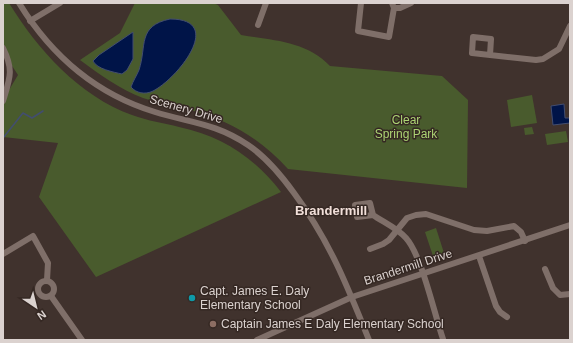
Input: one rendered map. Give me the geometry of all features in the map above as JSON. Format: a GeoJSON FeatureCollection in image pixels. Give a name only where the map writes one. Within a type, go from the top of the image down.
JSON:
{"type":"FeatureCollection","features":[{"type":"Feature","properties":{"kind":"street","name":"Scenery Drive"},"geometry":{"type":"LineString","coordinates":[[19,3],[30,21],[65,60],[96,86],[114,96],[156,112],[198,122],[226,132],[249,146],[267,160],[282,176],[311,216],[334,257],[369,340]]}},
{"type":"Feature","properties":{"kind":"street"},"geometry":{"type":"LineString","coordinates":[[30,21],[60,3]]}},
{"type":"Feature","properties":{"kind":"street"},"geometry":{"type":"LineString","coordinates":[[258,25],[266,3]]}},
{"type":"Feature","properties":{"kind":"street"},"geometry":{"type":"LineString","coordinates":[[361,3],[358,31],[389,37],[393,6],[400,8],[411,3]]}},
{"type":"Feature","properties":{"kind":"street"},"geometry":{"type":"LineString","coordinates":[[490,55],[543,59],[559,48],[569,33],[570,26]]}},
{"type":"Feature","properties":{"kind":"street"},"geometry":{"type":"LineString","coordinates":[[3,48],[10,62],[10,75],[3,101]]}},
{"type":"Feature","properties":{"kind":"street"},"geometry":{"type":"LineString","coordinates":[[370,249],[383,244],[397,231],[407,218],[426,214],[474,230],[486,231],[514,226],[521,232],[525,241]]}},
{"type":"Feature","properties":{"kind":"street"},"geometry":{"type":"LineString","coordinates":[[372,215],[402,234],[410,244],[422,274],[443,339]]}},
{"type":"Feature","properties":{"kind":"street","name":"Brandermill Drive"},"geometry":{"type":"LineString","coordinates":[[259,340],[352,297],[570,225]]}},
{"type":"Feature","properties":{"kind":"street"},"geometry":{"type":"LineString","coordinates":[[3,254],[33,236],[48,264],[47,280]]}},
{"type":"Feature","properties":{"kind":"street"},"geometry":{"type":"LineString","coordinates":[[479,256],[496,306],[500,312],[507,317]]}},
{"type":"Feature","properties":{"kind":"street"},"geometry":{"type":"LineString","coordinates":[[545,269],[553,288],[560,295],[570,294]]}},
{"type":"Feature","properties":{"kind":"street"},"geometry":{"type":"LineString","coordinates":[[47,280],[51,282],[55,288],[51,296]]}},
{"type":"Feature","properties":{"kind":"street"},"geometry":{"type":"LineString","coordinates":[[47,280],[41,283],[39,292],[45,297],[51,296]]}},
{"type":"Feature","properties":{"kind":"street"},"geometry":{"type":"LineString","coordinates":[[51,296],[82,340]]}},
{"type":"Feature","properties":{"kind":"green space"},"geometry":{"type":"Polygon","coordinates":[[[3,3],[9,3],[33,38],[62,70],[77,84],[94,96],[113,107],[132,115],[195,131],[223,143],[249,159],[281,192],[96,277],[39,197],[58,143],[3,137],[3,100],[18,75],[3,52],[3,3]]]}},
{"type":"Feature","properties":{"kind":"green space","name":"Clear Spring Park"},"geometry":{"type":"Polygon","coordinates":[[[135,3],[213,3],[218,5],[241,35],[277,40],[300,47],[311,51],[330,66],[442,76],[468,100],[467,188],[288,169],[267,149],[244,132],[231,125],[204,114],[143,98],[118,86],[80,60],[120,33],[135,3]]]}},
{"type":"Feature","properties":{"kind":"green space"},"geometry":{"type":"Polygon","coordinates":[[[532,95],[537,123],[511,127],[507,100],[532,95]]]}},
{"type":"Feature","properties":{"kind":"green space"},"geometry":{"type":"Polygon","coordinates":[[[532,127],[534,134],[525,135],[524,128],[532,127]]]}},
{"type":"Feature","properties":{"kind":"green space"},"geometry":{"type":"Polygon","coordinates":[[[566,131],[568,142],[547,145],[545,134],[566,131]]]}},
{"type":"Feature","properties":{"kind":"green space"},"geometry":{"type":"Polygon","coordinates":[[[436,228],[444,253],[433,256],[425,232],[436,228]]]}},
{"type":"Feature","properties":{"kind":"shaded area"},"geometry":{"type":"Polygon","coordinates":[[[170,19],[186,22],[194,29],[196,39],[192,50],[174,75],[163,84],[150,92],[138,92],[131,87],[139,70],[145,38],[152,27],[160,22],[170,19]]]}},
{"type":"Feature","properties":{"kind":"shaded area"},"geometry":{"type":"Polygon","coordinates":[[[133,32],[133,59],[127,70],[122,74],[106,70],[95,64],[93,61],[99,55],[133,32]]]}},
{"type":"Feature","properties":{"kind":"shaded area"},"geometry":{"type":"Polygon","coordinates":[[[564,104],[565,118],[570,118],[570,123],[553,125],[551,106],[564,104]]]}},
{"type":"Feature","properties":{"kind":"waterway"},"geometry":{"type":"LineString","coordinates":[[3,138],[23,113],[32,118],[43,111]]}},
{"type":"Feature","properties":{"kind":"place","name":"Capt. James E. Daly Elementary School"},"geometry":{"type":"Point","coordinates":[192,298]}},
{"type":"Feature","properties":{"kind":"place","name":"Captain James E Daly Elementary School"},"geometry":{"type":"Point","coordinates":[213,324]}},
{"type":"Feature","properties":{"kind":"district","name":"Brandermill"},"geometry":{"type":"Point","coordinates":[331,210]}}]}
